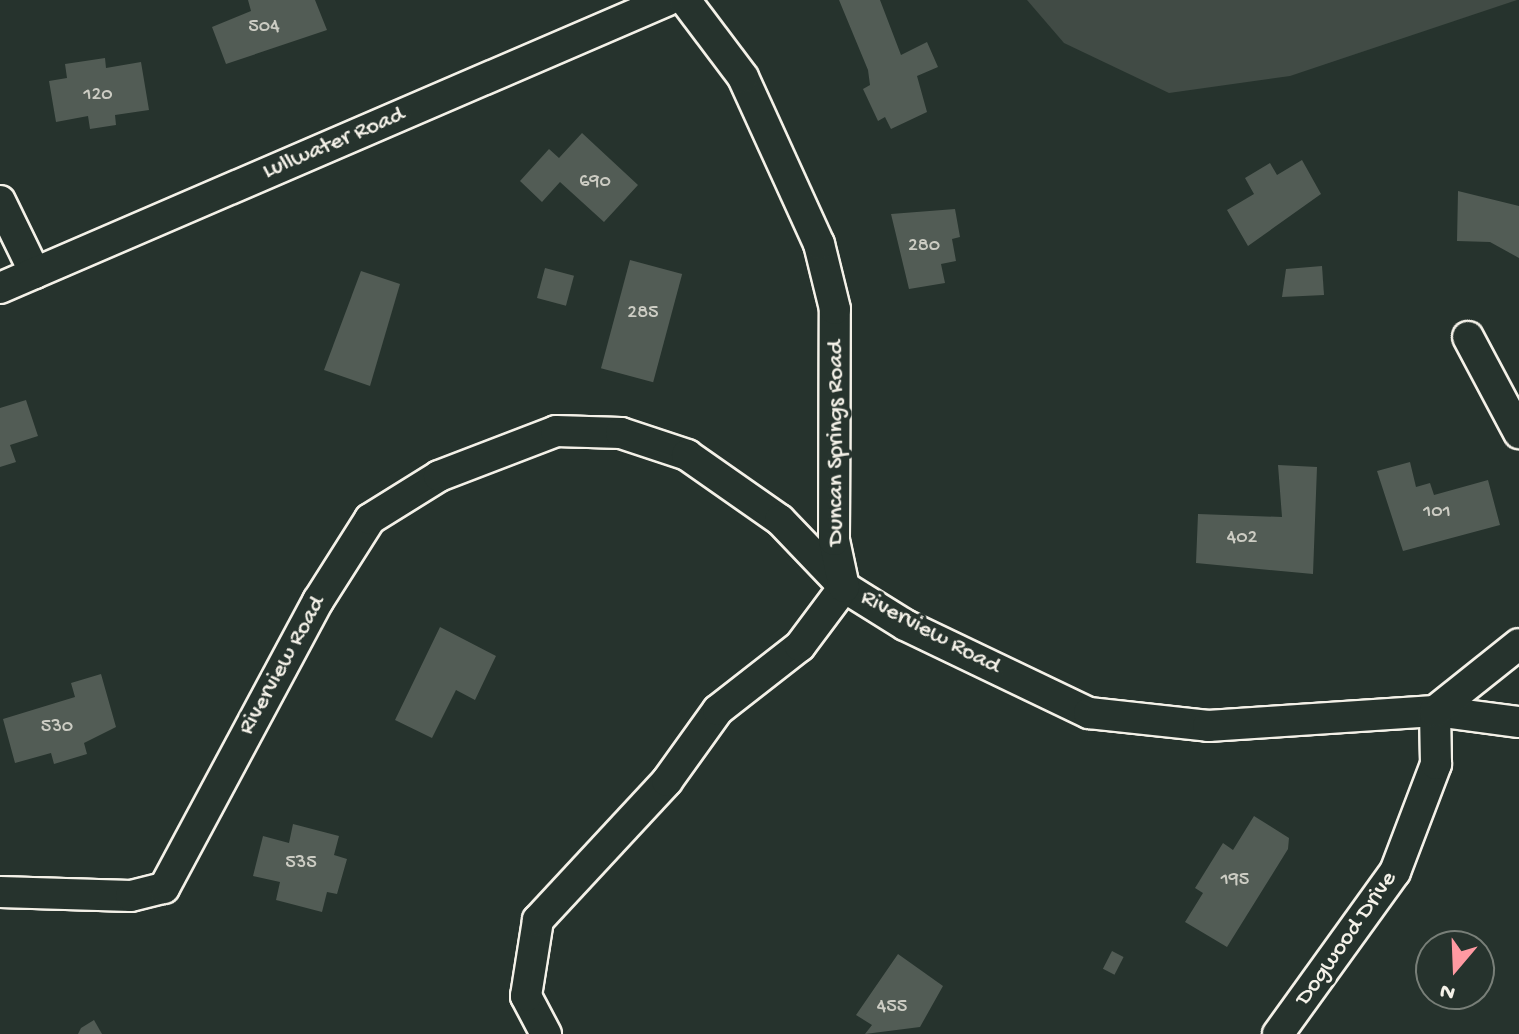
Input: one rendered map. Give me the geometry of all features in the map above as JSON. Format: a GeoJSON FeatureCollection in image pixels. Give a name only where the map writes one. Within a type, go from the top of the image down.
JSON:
{"type":"FeatureCollection","features":[{"type":"Feature","properties":{"kind":"street","name":"Lullwater Road"},"geometry":{"type":"LineString","coordinates":[[0,288],[668,0]]}},
{"type":"Feature","properties":{"kind":"street","name":"Duncan Springs Road"},"geometry":{"type":"LineString","coordinates":[[685,0],[743,77],[819,244],[835,309],[834,540],[844,587]]}},
{"type":"Feature","properties":{"kind":"street"},"geometry":{"type":"LineString","coordinates":[[0,201],[35,273]]}},
{"type":"Feature","properties":{"kind":"street"},"geometry":{"type":"LineString","coordinates":[[1468,337],[1519,433]]}},
{"type":"Feature","properties":{"kind":"street","name":"Riverview Road"},"geometry":{"type":"LineString","coordinates":[[0,892],[131,896],[164,888],[303,627],[370,519],[493,450],[556,431],[621,433],[687,455],[780,520],[844,587],[905,625],[1089,713],[1208,726],[1435,711],[1519,722]]}},
{"type":"Feature","properties":{"kind":"street"},"geometry":{"type":"LineString","coordinates":[[546,1034],[526,996],[538,920],[667,781],[718,710],[800,646],[844,587]]}},
{"type":"Feature","properties":{"kind":"street"},"geometry":{"type":"LineString","coordinates":[[1435,711],[1519,644]]}},
{"type":"Feature","properties":{"kind":"street","name":"Dogwood Drive"},"geometry":{"type":"LineString","coordinates":[[1278,1034],[1395,872],[1436,764],[1435,711]]}},
{"type":"Feature","properties":{"kind":"shaded area"},"geometry":{"type":"Polygon","coordinates":[[[1027,0],[1517,0],[1290,76],[1169,93],[1064,43],[1027,0]]]}},
{"type":"Feature","properties":{"kind":"building"},"geometry":{"type":"Polygon","coordinates":[[[248,0],[315,0],[327,30],[226,64],[212,27],[251,11],[248,0]]]}},
{"type":"Feature","properties":{"kind":"building"},"geometry":{"type":"Polygon","coordinates":[[[839,0],[880,0],[901,55],[927,42],[938,67],[917,76],[927,112],[891,129],[885,117],[878,121],[863,89],[870,85],[868,70],[839,0]]]}},
{"type":"Feature","properties":{"kind":"building"},"geometry":{"type":"Polygon","coordinates":[[[105,58],[106,68],[141,62],[149,110],[115,115],[116,125],[90,129],[88,116],[56,122],[49,81],[67,78],[65,64],[105,58]]]}},
{"type":"Feature","properties":{"kind":"building"},"geometry":{"type":"Polygon","coordinates":[[[582,133],[638,185],[604,222],[560,182],[542,202],[520,181],[549,149],[559,158],[582,133]]]}},
{"type":"Feature","properties":{"kind":"building"},"geometry":{"type":"Polygon","coordinates":[[[1302,160],[1321,194],[1248,246],[1227,210],[1254,194],[1245,178],[1270,163],[1277,175],[1302,160]]]}},
{"type":"Feature","properties":{"kind":"building"},"geometry":{"type":"Polygon","coordinates":[[[1458,191],[1519,206],[1519,258],[1490,242],[1457,241],[1458,191]]]}},
{"type":"Feature","properties":{"kind":"building"},"geometry":{"type":"Polygon","coordinates":[[[955,209],[960,237],[952,239],[956,261],[941,264],[945,283],[909,289],[891,214],[955,209]]]}},
{"type":"Feature","properties":{"kind":"building"},"geometry":{"type":"Polygon","coordinates":[[[630,260],[682,274],[653,382],[601,368],[630,260]]]}},
{"type":"Feature","properties":{"kind":"building"},"geometry":{"type":"Polygon","coordinates":[[[1322,266],[1324,295],[1282,297],[1286,269],[1322,266]]]}},
{"type":"Feature","properties":{"kind":"building"},"geometry":{"type":"Polygon","coordinates":[[[545,268],[574,276],[566,306],[537,298],[545,268]]]}},
{"type":"Feature","properties":{"kind":"building"},"geometry":{"type":"Polygon","coordinates":[[[361,271],[400,284],[370,386],[324,370],[361,271]]]}},
{"type":"Feature","properties":{"kind":"building"},"geometry":{"type":"Polygon","coordinates":[[[26,400],[38,436],[10,445],[16,462],[0,467],[0,408],[26,400]]]}},
{"type":"Feature","properties":{"kind":"building"},"geometry":{"type":"Polygon","coordinates":[[[1410,462],[1416,487],[1430,483],[1434,495],[1488,480],[1500,525],[1403,551],[1377,471],[1410,462]]]}},
{"type":"Feature","properties":{"kind":"building"},"geometry":{"type":"Polygon","coordinates":[[[1278,465],[1317,467],[1313,574],[1196,563],[1198,514],[1282,517],[1278,465]]]}},
{"type":"Feature","properties":{"kind":"building"},"geometry":{"type":"Polygon","coordinates":[[[440,627],[496,656],[475,700],[456,690],[432,738],[395,720],[440,627]]]}},
{"type":"Feature","properties":{"kind":"building"},"geometry":{"type":"Polygon","coordinates":[[[101,674],[116,727],[84,743],[87,754],[54,764],[51,753],[15,763],[3,719],[75,697],[71,683],[101,674]]]}},
{"type":"Feature","properties":{"kind":"building"},"geometry":{"type":"Polygon","coordinates":[[[1254,816],[1289,838],[1288,849],[1227,947],[1185,922],[1203,893],[1195,888],[1223,843],[1233,850],[1254,816]]]}},
{"type":"Feature","properties":{"kind":"building"},"geometry":{"type":"Polygon","coordinates":[[[293,824],[339,836],[334,855],[347,859],[337,894],[327,892],[322,912],[276,900],[280,882],[253,876],[263,836],[289,843],[293,824]]]}},
{"type":"Feature","properties":{"kind":"building"},"geometry":{"type":"Polygon","coordinates":[[[1112,951],[1124,957],[1115,975],[1103,969],[1112,951]]]}},
{"type":"Feature","properties":{"kind":"building"},"geometry":{"type":"Polygon","coordinates":[[[898,954],[943,986],[920,1027],[865,1034],[872,1025],[856,1015],[898,954]]]}},
{"type":"Feature","properties":{"kind":"building"},"geometry":{"type":"Polygon","coordinates":[[[94,1020],[102,1034],[78,1034],[81,1028],[94,1020]]]}}]}
